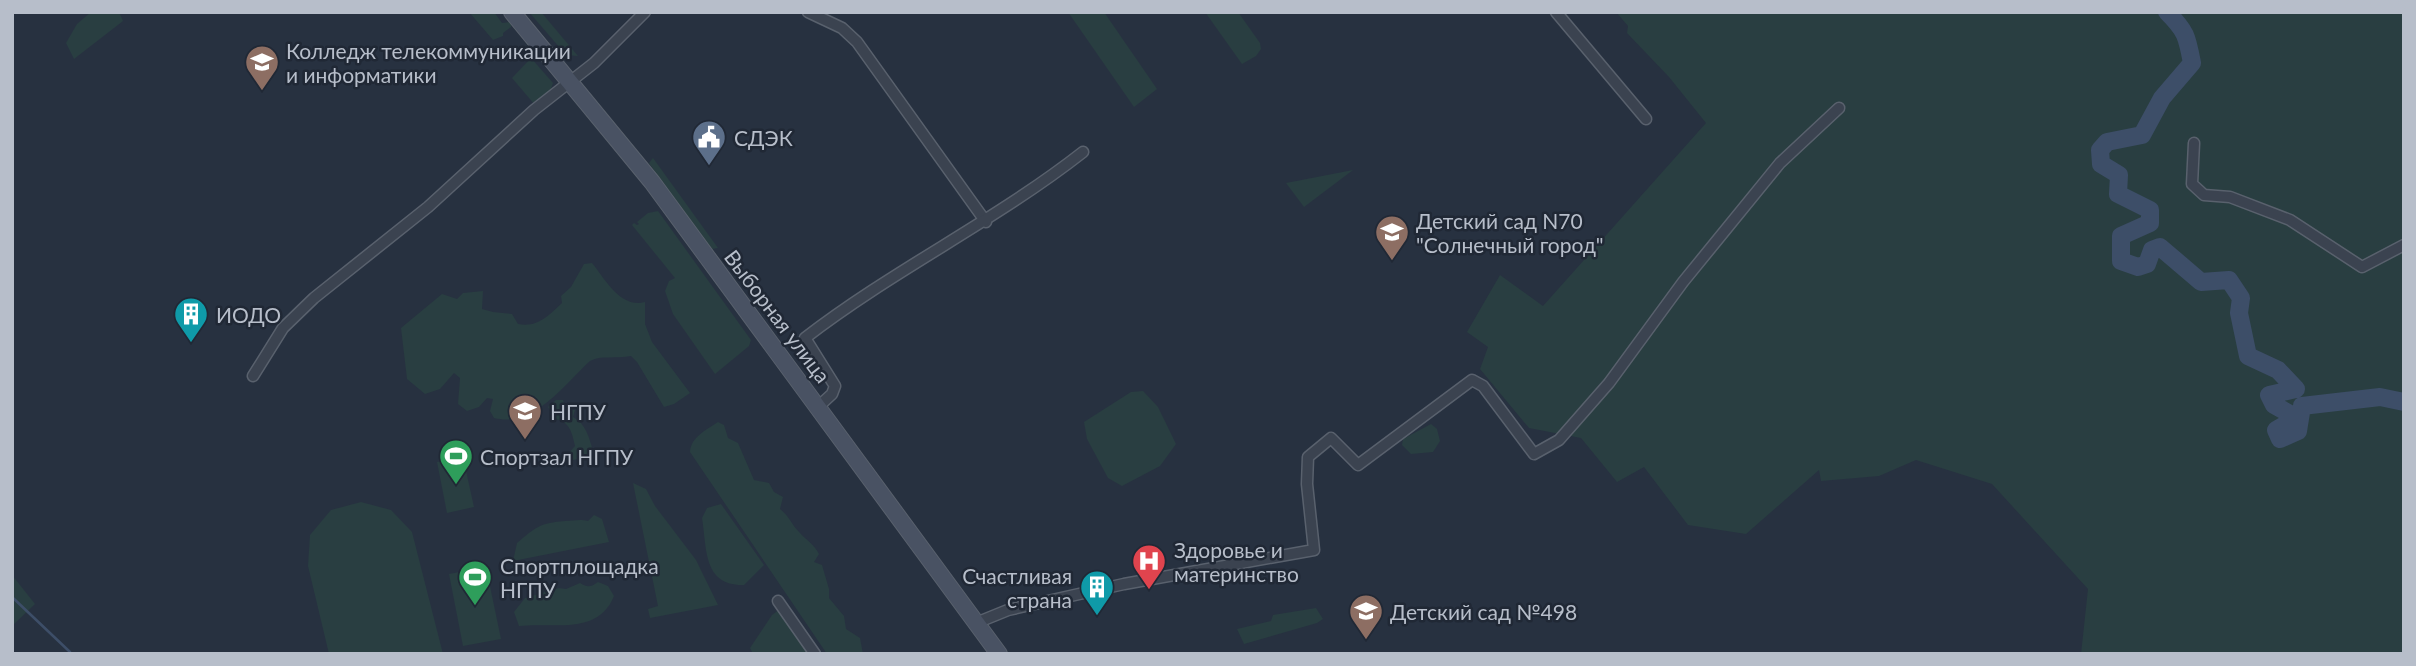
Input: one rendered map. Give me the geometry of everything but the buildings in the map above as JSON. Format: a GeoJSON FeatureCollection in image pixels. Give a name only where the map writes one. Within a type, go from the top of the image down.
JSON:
{"type":"FeatureCollection","features":[{"type":"Feature","properties":{"kind":"main road","name":"Выборная улица"},"geometry":{"type":"LineString","coordinates":[[512,12],[652,183],[819,406],[999,654]]}},
{"type":"Feature","properties":{"kind":"street"},"geometry":{"type":"LineString","coordinates":[[253,376],[283,328],[314,298],[428,207],[534,110],[594,63],[645,12]]}},
{"type":"Feature","properties":{"kind":"street"},"geometry":{"type":"LineString","coordinates":[[808,12],[842,28],[857,42],[986,222]]}},
{"type":"Feature","properties":{"kind":"street"},"geometry":{"type":"LineString","coordinates":[[1556,12],[1646,119]]}},
{"type":"Feature","properties":{"kind":"street"},"geometry":{"type":"LineString","coordinates":[[976,623],[1008,610],[1124,584],[1314,550],[1307,484],[1308,457],[1331,438],[1358,465],[1472,380],[1483,386],[1534,454],[1559,440],[1609,383],[1683,282],[1780,163],[1839,108]]}},
{"type":"Feature","properties":{"kind":"street"},"geometry":{"type":"LineString","coordinates":[[2194,143],[2192,184],[2204,195],[2230,197],[2290,220],[2362,267],[2404,245]]}},
{"type":"Feature","properties":{"kind":"street"},"geometry":{"type":"LineString","coordinates":[[819,406],[832,394],[835,386],[805,338],[922,258],[986,222],[1083,152]]}},
{"type":"Feature","properties":{"kind":"street"},"geometry":{"type":"LineString","coordinates":[[778,601],[815,654]]}},
{"type":"Feature","properties":{"kind":"green space"},"geometry":{"type":"Polygon","coordinates":[[[91,12],[119,12],[123,21],[74,59],[66,43],[77,24],[91,12]]]}},
{"type":"Feature","properties":{"kind":"green space"},"geometry":{"type":"Polygon","coordinates":[[[469,12],[494,12],[502,23],[511,22],[511,27],[503,36],[493,40],[469,12]]]}},
{"type":"Feature","properties":{"kind":"green space"},"geometry":{"type":"Polygon","coordinates":[[[529,12],[541,12],[578,56],[566,55],[529,12]]]}},
{"type":"Feature","properties":{"kind":"green space"},"geometry":{"type":"Polygon","coordinates":[[[1068,12],[1104,12],[1157,89],[1134,107],[1068,12]]]}},
{"type":"Feature","properties":{"kind":"green space"},"geometry":{"type":"Polygon","coordinates":[[[1205,12],[1238,12],[1260,43],[1261,49],[1256,56],[1242,64],[1205,12]]]}},
{"type":"Feature","properties":{"kind":"green space"},"geometry":{"type":"Polygon","coordinates":[[[1616,12],[2404,12],[2404,654],[2081,654],[2088,589],[1992,484],[1916,460],[1879,476],[1821,481],[1819,470],[1746,534],[1688,525],[1644,467],[1617,482],[1581,438],[1529,428],[1480,369],[1488,347],[1467,332],[1500,275],[1543,306],[1706,123],[1669,77],[1627,33],[1628,26],[1616,12]]]}},
{"type":"Feature","properties":{"kind":"green space"},"geometry":{"type":"Polygon","coordinates":[[[531,58],[553,83],[549,95],[535,105],[512,78],[531,58]]]}},
{"type":"Feature","properties":{"kind":"green space"},"geometry":{"type":"Polygon","coordinates":[[[653,158],[718,248],[712,249],[651,166],[649,163],[653,158]]]}},
{"type":"Feature","properties":{"kind":"green space"},"geometry":{"type":"Polygon","coordinates":[[[1353,170],[1304,207],[1286,183],[1353,170]]]}},
{"type":"Feature","properties":{"kind":"green space"},"geometry":{"type":"Polygon","coordinates":[[[658,211],[751,340],[749,346],[715,374],[673,314],[665,291],[669,281],[675,278],[632,225],[639,224],[637,222],[648,213],[658,211]]]}},
{"type":"Feature","properties":{"kind":"green space"},"geometry":{"type":"Polygon","coordinates":[[[592,263],[621,297],[636,303],[645,302],[645,324],[652,342],[690,393],[674,404],[664,407],[631,356],[590,361],[535,411],[509,419],[494,418],[490,411],[493,399],[487,398],[479,407],[467,411],[458,404],[460,378],[454,373],[440,389],[425,394],[407,379],[401,328],[442,294],[457,299],[463,293],[483,291],[482,309],[512,314],[518,324],[531,324],[543,320],[562,303],[561,296],[571,287],[584,264],[592,263]]]}},
{"type":"Feature","properties":{"kind":"green space"},"geometry":{"type":"Polygon","coordinates":[[[1143,391],[1158,407],[1176,444],[1160,466],[1122,486],[1108,478],[1087,439],[1084,422],[1131,392],[1143,391]]]}},
{"type":"Feature","properties":{"kind":"green space"},"geometry":{"type":"Polygon","coordinates":[[[556,400],[563,400],[566,409],[575,410],[573,417],[586,431],[593,451],[582,458],[569,461],[568,454],[575,446],[571,433],[567,425],[556,419],[548,407],[556,400]]]}},
{"type":"Feature","properties":{"kind":"green space"},"geometry":{"type":"Polygon","coordinates":[[[718,422],[724,425],[728,438],[738,443],[754,480],[769,483],[774,492],[783,497],[780,509],[819,554],[814,562],[822,565],[829,598],[844,616],[846,629],[860,638],[863,654],[827,654],[690,452],[696,438],[718,422]]]}},
{"type":"Feature","properties":{"kind":"green space"},"geometry":{"type":"Polygon","coordinates":[[[1431,424],[1437,429],[1440,441],[1433,452],[1411,454],[1402,445],[1403,439],[1431,424]]]}},
{"type":"Feature","properties":{"kind":"green space","name":"Спортзал НГПУ"},"geometry":{"type":"Polygon","coordinates":[[[463,457],[474,507],[447,513],[437,462],[463,457]]]}},
{"type":"Feature","properties":{"kind":"green space"},"geometry":{"type":"Polygon","coordinates":[[[633,483],[646,489],[655,506],[696,560],[718,605],[650,618],[648,609],[658,606],[633,483]]]}},
{"type":"Feature","properties":{"kind":"green space"},"geometry":{"type":"Polygon","coordinates":[[[361,502],[391,510],[412,532],[443,654],[329,654],[308,566],[310,535],[331,510],[361,502]]]}},
{"type":"Feature","properties":{"kind":"green space"},"geometry":{"type":"Polygon","coordinates":[[[721,504],[764,565],[744,585],[731,584],[721,579],[710,564],[702,518],[707,508],[721,504]]]}},
{"type":"Feature","properties":{"kind":"green space"},"geometry":{"type":"Polygon","coordinates":[[[594,515],[602,519],[609,542],[513,561],[517,543],[539,527],[557,522],[588,521],[594,515]]]}},
{"type":"Feature","properties":{"kind":"green space","name":"Спортплощадка НГПУ"},"geometry":{"type":"Polygon","coordinates":[[[486,567],[501,639],[463,646],[449,574],[486,567]]]}},
{"type":"Feature","properties":{"kind":"green space"},"geometry":{"type":"Polygon","coordinates":[[[12,575],[35,604],[12,626],[12,575]]]}},
{"type":"Feature","properties":{"kind":"green space"},"geometry":{"type":"Polygon","coordinates":[[[598,582],[608,586],[614,596],[607,609],[597,617],[573,624],[519,626],[514,612],[525,598],[559,588],[566,589],[580,583],[589,586],[598,582]]]}},
{"type":"Feature","properties":{"kind":"green space"},"geometry":{"type":"Polygon","coordinates":[[[1316,608],[1323,619],[1317,623],[1244,644],[1237,629],[1271,621],[1273,615],[1316,608]]]}},
{"type":"Feature","properties":{"kind":"green space"},"geometry":{"type":"Polygon","coordinates":[[[780,609],[813,654],[753,654],[750,648],[772,615],[780,609]]]}},
{"type":"Feature","properties":{"kind":"waterway"},"geometry":{"type":"LineString","coordinates":[[2167,12],[2185,34],[2192,63],[2162,98],[2142,135],[2107,142],[2100,150],[2101,164],[2119,175],[2118,194],[2150,210],[2150,223],[2121,236],[2121,261],[2138,267],[2147,264],[2152,250],[2160,247],[2201,282],[2229,280],[2241,298],[2239,313],[2248,356],[2278,370],[2296,389],[2269,395],[2274,405],[2290,414],[2288,423],[2276,430],[2280,439],[2298,431],[2302,406],[2380,397],[2404,402]]}},
{"type":"Feature","properties":{"kind":"waterway"},"geometry":{"type":"LineString","coordinates":[[12,597],[70,652]]}},
{"type":"Feature","properties":{"kind":"place","name":"Колледж телекоммуникации и информатики"},"geometry":{"type":"Point","coordinates":[262,92]}},
{"type":"Feature","properties":{"kind":"place","name":"СДЭК"},"geometry":{"type":"Point","coordinates":[709,167]}},
{"type":"Feature","properties":{"kind":"place","name":"Детский сад N70 \"Солнечный город\""},"geometry":{"type":"Point","coordinates":[1392,262]}},
{"type":"Feature","properties":{"kind":"place","name":"ИОДО"},"geometry":{"type":"Point","coordinates":[191,344]}},
{"type":"Feature","properties":{"kind":"place","name":"НГПУ"},"geometry":{"type":"Point","coordinates":[525,441]}},
{"type":"Feature","properties":{"kind":"place","name":"Спортзал НГПУ"},"geometry":{"type":"Point","coordinates":[456,486]}},
{"type":"Feature","properties":{"kind":"place","name":"Здоровье и материнство"},"geometry":{"type":"Point","coordinates":[1149,591]}},
{"type":"Feature","properties":{"kind":"place","name":"Спортплощадка НГПУ"},"geometry":{"type":"Point","coordinates":[475,607]}},
{"type":"Feature","properties":{"kind":"place","name":"Счастливая страна"},"geometry":{"type":"Point","coordinates":[1097,617]}},
{"type":"Feature","properties":{"kind":"place","name":"Детский сад №498"},"geometry":{"type":"Point","coordinates":[1366,641]}}]}
